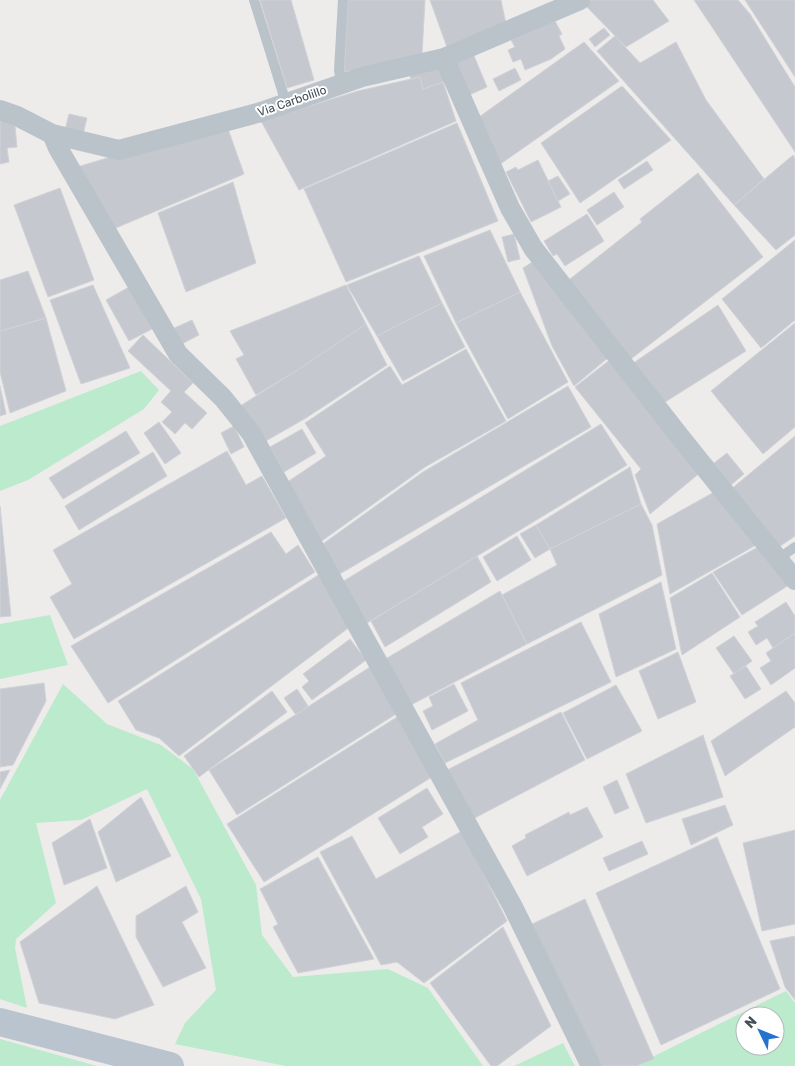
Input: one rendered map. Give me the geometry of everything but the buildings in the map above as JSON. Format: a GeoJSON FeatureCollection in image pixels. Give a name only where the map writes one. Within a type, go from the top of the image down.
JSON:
{"type":"FeatureCollection","features":[{"type":"Feature","properties":{"kind":"street","name":"Via Carbolillo"},"geometry":{"type":"LineString","coordinates":[[0,110],[17,116],[52,134],[119,150],[261,112],[341,83],[444,58],[580,0]]}},
{"type":"Feature","properties":{"kind":"street"},"geometry":{"type":"LineString","coordinates":[[444,58],[510,208],[533,248],[640,387],[795,580]]}},
{"type":"Feature","properties":{"kind":"street"},"geometry":{"type":"LineString","coordinates":[[52,134],[58,148],[178,354],[223,398],[251,433],[509,898],[591,1066]]}},
{"type":"Feature","properties":{"kind":"street"},"geometry":{"type":"LineString","coordinates":[[0,1022],[170,1066]]}},
{"type":"Feature","properties":{"kind":"lane"},"geometry":{"type":"LineString","coordinates":[[254,0],[286,103]]}},
{"type":"Feature","properties":{"kind":"lane"},"geometry":{"type":"LineString","coordinates":[[341,83],[339,70],[343,0]]}},
{"type":"Feature","properties":{"kind":"lane"},"geometry":{"type":"LineString","coordinates":[[778,559],[795,547]]}},
{"type":"Feature","properties":{"kind":"green space"},"geometry":{"type":"Polygon","coordinates":[[[141,371],[159,390],[144,409],[28,480],[0,491],[0,426],[141,371]]]}},
{"type":"Feature","properties":{"kind":"green space"},"geometry":{"type":"Polygon","coordinates":[[[50,615],[68,665],[0,679],[0,624],[50,615]]]}},
{"type":"Feature","properties":{"kind":"green space"},"geometry":{"type":"Polygon","coordinates":[[[63,684],[107,724],[161,745],[193,769],[256,885],[262,935],[293,977],[388,969],[428,988],[483,1066],[286,1066],[175,1044],[185,1023],[216,990],[201,899],[147,789],[81,820],[36,823],[56,903],[16,939],[15,948],[27,1008],[0,999],[0,800],[63,684]]]}},
{"type":"Feature","properties":{"kind":"green space"},"geometry":{"type":"Polygon","coordinates":[[[786,991],[795,1003],[795,1066],[634,1066],[735,1016],[735,1056],[785,1056],[785,1006],[756,1006],[786,991]]]}},
{"type":"Feature","properties":{"kind":"green space"},"geometry":{"type":"Polygon","coordinates":[[[0,1039],[97,1066],[0,1066],[0,1039]]]}},
{"type":"Feature","properties":{"kind":"green space"},"geometry":{"type":"Polygon","coordinates":[[[563,1043],[575,1066],[514,1066],[563,1043]]]}}]}
